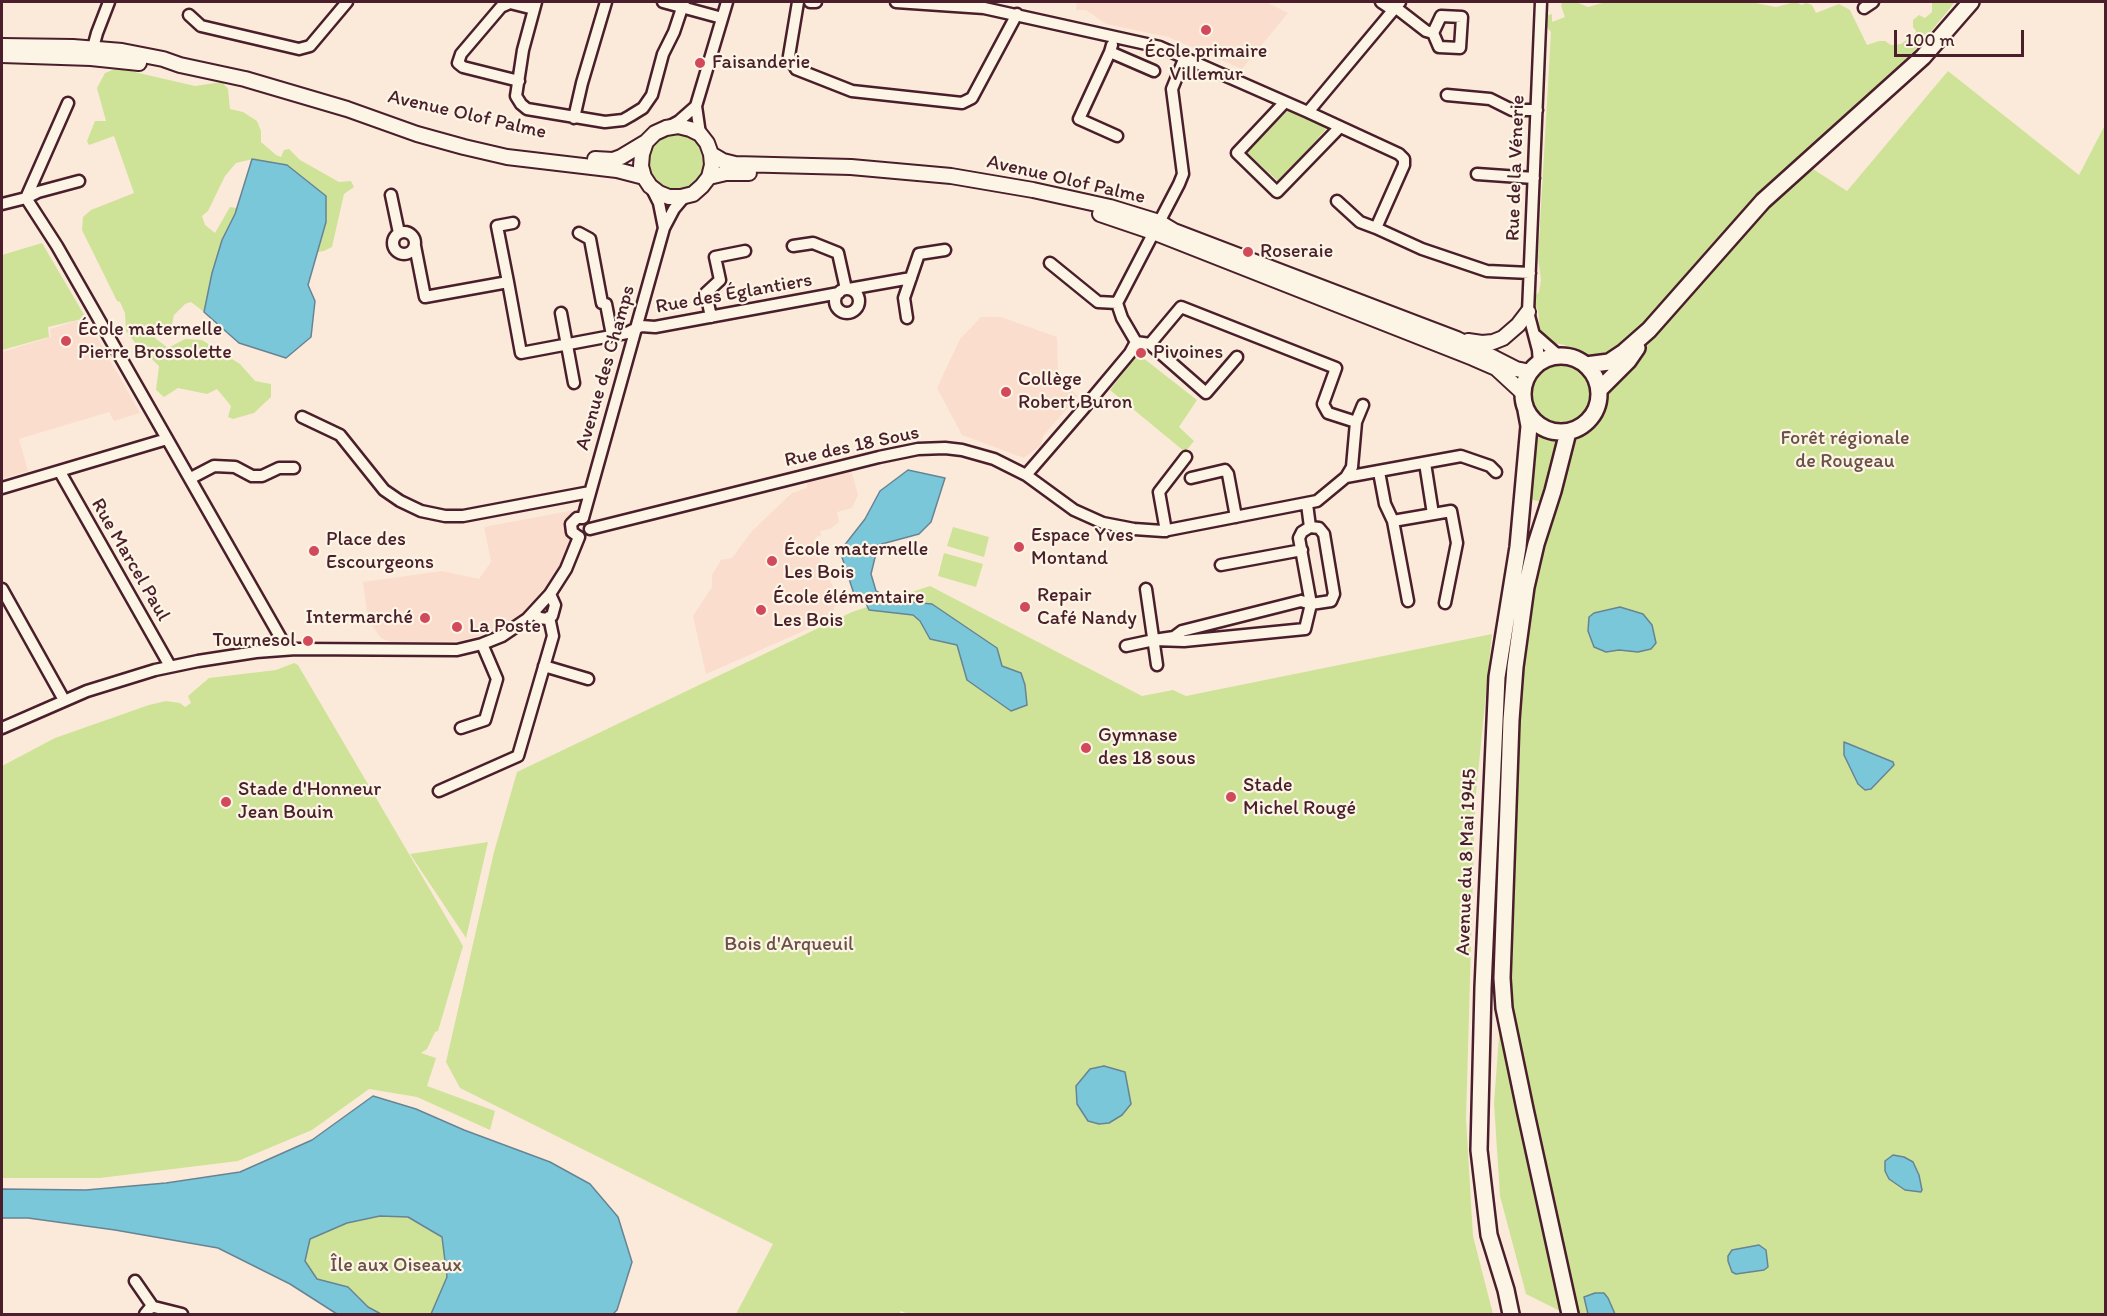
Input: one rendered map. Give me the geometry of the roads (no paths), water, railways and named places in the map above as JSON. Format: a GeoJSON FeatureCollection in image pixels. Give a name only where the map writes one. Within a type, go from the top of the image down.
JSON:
{"type":"FeatureCollection","features":[{"type":"Feature","properties":{"kind":"main road"},"geometry":{"type":"LineString","coordinates":[[1586,365],[1609,362],[1649,330],[1763,201],[1923,57],[1971,2]]}},
{"type":"Feature","properties":{"kind":"main road","name":"Avenue Olof Palme"},"geometry":{"type":"LineString","coordinates":[[2,46],[36,46],[180,65],[245,80],[347,109],[417,134],[464,147],[563,165],[617,170],[647,181],[659,193],[669,197],[685,196]]}},
{"type":"Feature","properties":{"kind":"main road","name":"Avenue Olof Palme"},"geometry":{"type":"LineString","coordinates":[[2,55],[92,53]]}},
{"type":"Feature","properties":{"kind":"main road","name":"Avenue Olof Palme"},"geometry":{"type":"LineString","coordinates":[[347,109],[374,113],[486,143],[595,159],[613,160],[621,157],[666,128]]}},
{"type":"Feature","properties":{"kind":"main road"},"geometry":{"type":"LineString","coordinates":[[666,128],[678,126],[700,134],[711,154],[712,165],[709,177],[702,186],[685,196]]}},
{"type":"Feature","properties":{"kind":"main road"},"geometry":{"type":"LineString","coordinates":[[646,142],[641,160],[647,181]]}},
{"type":"Feature","properties":{"kind":"main road","name":"Avenue Olof Palme"},"geometry":{"type":"LineString","coordinates":[[711,154],[723,161],[735,164],[902,171],[987,182],[1081,200],[1156,227],[1496,368],[1522,392]]}},
{"type":"Feature","properties":{"kind":"main road","name":"Avenue Olof Palme"},"geometry":{"type":"LineString","coordinates":[[709,177],[735,173],[865,177],[939,183],[1048,201],[1174,231],[1457,339],[1516,369],[1534,367]]}},
{"type":"Feature","properties":{"kind":"main road"},"geometry":{"type":"LineString","coordinates":[[1457,339],[1482,343],[1493,342],[1510,334],[1528,312]]}},
{"type":"Feature","properties":{"kind":"main road"},"geometry":{"type":"LineString","coordinates":[[1599,390],[1628,361],[1649,330]]}},
{"type":"Feature","properties":{"kind":"main road"},"geometry":{"type":"LineString","coordinates":[[1558,356],[1577,360],[1586,365],[1593,374],[1599,390],[1598,403],[1594,413],[1580,428],[1568,432],[1555,432],[1533,421],[1526,410],[1522,392],[1534,367],[1558,356]]}},
{"type":"Feature","properties":{"kind":"main road","name":"Avenue du 8 Mai 1945"},"geometry":{"type":"LineString","coordinates":[[1511,1314],[1489,1235],[1482,1189],[1479,1140],[1483,988],[1497,676],[1518,547],[1529,426],[1526,410]]}},
{"type":"Feature","properties":{"kind":"main road"},"geometry":{"type":"LineString","coordinates":[[1568,432],[1526,587],[1515,667],[1502,978],[1504,1008],[1570,1314]]}},
{"type":"Feature","properties":{"kind":"street"},"geometry":{"type":"LineString","coordinates":[[92,53],[109,2]]}},
{"type":"Feature","properties":{"kind":"street"},"geometry":{"type":"LineString","coordinates":[[189,15],[201,26],[299,49],[310,46],[347,2]]}},
{"type":"Feature","properties":{"kind":"street"},"geometry":{"type":"LineString","coordinates":[[574,118],[606,2]]}},
{"type":"Feature","properties":{"kind":"street"},"geometry":{"type":"LineString","coordinates":[[663,2],[684,4],[722,18]]}},
{"type":"Feature","properties":{"kind":"street"},"geometry":{"type":"LineString","coordinates":[[700,134],[696,106],[727,2]]}},
{"type":"Feature","properties":{"kind":"street"},"geometry":{"type":"LineString","coordinates":[[798,2],[789,56],[796,69],[852,91],[962,103],[972,98],[1017,14]]}},
{"type":"Feature","properties":{"kind":"street"},"geometry":{"type":"LineString","coordinates":[[810,2],[816,2]]}},
{"type":"Feature","properties":{"kind":"street"},"geometry":{"type":"LineString","coordinates":[[896,2],[984,8],[1160,47],[1399,154],[1404,159],[1404,165],[1376,228]]}},
{"type":"Feature","properties":{"kind":"street"},"geometry":{"type":"LineString","coordinates":[[1381,2],[1396,6],[1426,31],[1433,33]]}},
{"type":"Feature","properties":{"kind":"street","name":"Rue de la Vénerie"},"geometry":{"type":"LineString","coordinates":[[1534,367],[1535,334],[1528,312],[1541,2]]}},
{"type":"Feature","properties":{"kind":"street"},"geometry":{"type":"LineString","coordinates":[[519,81],[463,67],[458,63],[461,54],[501,7],[510,3],[535,5],[523,50],[519,81],[516,96],[521,104],[527,109],[574,118],[604,122],[623,120],[643,108],[652,95],[663,54],[684,4]]}},
{"type":"Feature","properties":{"kind":"street"},"geometry":{"type":"LineString","coordinates":[[1308,112],[1396,6]]}},
{"type":"Feature","properties":{"kind":"street"},"geometry":{"type":"LineString","coordinates":[[1114,37],[1110,52],[1079,119],[1117,136]]}},
{"type":"Feature","properties":{"kind":"street"},"geometry":{"type":"LineString","coordinates":[[1110,52],[1154,71]]}},
{"type":"Feature","properties":{"kind":"street"},"geometry":{"type":"LineString","coordinates":[[1136,342],[1122,318],[1117,303],[1183,174],[1172,89],[1185,57]]}},
{"type":"Feature","properties":{"kind":"street"},"geometry":{"type":"LineString","coordinates":[[1448,95],[1490,99],[1512,110],[1537,110]]}},
{"type":"Feature","properties":{"kind":"street"},"geometry":{"type":"LineString","coordinates":[[1285,102],[1236,153],[1276,192],[1340,127]]}},
{"type":"Feature","properties":{"kind":"street"},"geometry":{"type":"LineString","coordinates":[[26,198],[68,103]]}},
{"type":"Feature","properties":{"kind":"street"},"geometry":{"type":"LineString","coordinates":[[666,128],[680,121],[696,106]]}},
{"type":"Feature","properties":{"kind":"street"},"geometry":{"type":"LineString","coordinates":[[1477,174],[1534,178]]}},
{"type":"Feature","properties":{"kind":"street"},"geometry":{"type":"LineString","coordinates":[[2,204],[79,181]]}},
{"type":"Feature","properties":{"kind":"street","name":"Avenue des Champs"},"geometry":{"type":"LineString","coordinates":[[647,181],[659,202],[664,228]]}},
{"type":"Feature","properties":{"kind":"street"},"geometry":{"type":"LineString","coordinates":[[391,195],[399,233],[393,242],[398,251],[408,253],[415,246]]}},
{"type":"Feature","properties":{"kind":"street","name":"Avenue des Champs"},"geometry":{"type":"LineString","coordinates":[[2,728],[64,700],[110,683],[170,666],[225,656],[287,649],[457,650],[502,636],[532,613],[550,594],[566,569],[579,537],[572,532],[571,524],[577,518],[583,518],[664,228],[674,209],[685,196]]}},
{"type":"Feature","properties":{"kind":"street"},"geometry":{"type":"LineString","coordinates":[[26,198],[57,246],[287,649]]}},
{"type":"Feature","properties":{"kind":"street"},"geometry":{"type":"LineString","coordinates":[[1337,201],[1360,222],[1422,249],[1487,271],[1530,273]]}},
{"type":"Feature","properties":{"kind":"street"},"geometry":{"type":"LineString","coordinates":[[399,233],[406,232],[412,236],[425,297],[508,282],[497,226],[513,223]]}},
{"type":"Feature","properties":{"kind":"street"},"geometry":{"type":"LineString","coordinates":[[579,233],[591,239],[602,303],[606,304],[612,335]]}},
{"type":"Feature","properties":{"kind":"street"},"geometry":{"type":"LineString","coordinates":[[793,246],[813,243],[838,253],[844,290]]}},
{"type":"Feature","properties":{"kind":"street"},"geometry":{"type":"LineString","coordinates":[[908,318],[904,298],[919,254],[945,250]]}},
{"type":"Feature","properties":{"kind":"street"},"geometry":{"type":"LineString","coordinates":[[711,317],[706,293],[720,280],[715,257],[745,251]]}},
{"type":"Feature","properties":{"kind":"street"},"geometry":{"type":"LineString","coordinates":[[1050,263],[1098,302],[1117,303]]}},
{"type":"Feature","properties":{"kind":"street","name":"Rue des Églantiers"},"geometry":{"type":"LineString","coordinates":[[508,282],[521,353],[627,333],[641,326],[655,327],[911,278]]}},
{"type":"Feature","properties":{"kind":"street"},"geometry":{"type":"LineString","coordinates":[[1150,344],[1181,307],[1336,368],[1323,404],[1328,413],[1356,422]]}},
{"type":"Feature","properties":{"kind":"street"},"geometry":{"type":"LineString","coordinates":[[561,313],[574,383]]}},
{"type":"Feature","properties":{"kind":"street","name":"Rue de la Vénerie"},"geometry":{"type":"LineString","coordinates":[[1535,334],[1558,356]]}},
{"type":"Feature","properties":{"kind":"street"},"geometry":{"type":"LineString","coordinates":[[1136,342],[1150,344],[1206,393],[1237,357]]}},
{"type":"Feature","properties":{"kind":"street"},"geometry":{"type":"LineString","coordinates":[[1026,475],[1130,353],[1136,342]]}},
{"type":"Feature","properties":{"kind":"street"},"geometry":{"type":"LineString","coordinates":[[1346,477],[1352,467],[1356,422],[1363,405]]}},
{"type":"Feature","properties":{"kind":"street"},"geometry":{"type":"LineString","coordinates":[[302,417],[340,435],[384,490],[421,511],[445,516],[463,516],[590,492]]}},
{"type":"Feature","properties":{"kind":"street"},"geometry":{"type":"LineString","coordinates":[[2,488],[167,439]]}},
{"type":"Feature","properties":{"kind":"street","name":"Rue des 18 Sous"},"geometry":{"type":"LineString","coordinates":[[590,529],[865,460],[918,449],[945,448],[982,454],[1026,475],[1074,510],[1103,523],[1134,529],[1166,531],[1306,504],[1317,501],[1346,477]]}},
{"type":"Feature","properties":{"kind":"street"},"geometry":{"type":"LineString","coordinates":[[1346,477],[1461,456],[1490,466],[1496,472]]}},
{"type":"Feature","properties":{"kind":"street"},"geometry":{"type":"LineString","coordinates":[[1166,531],[1159,492],[1186,457]]}},
{"type":"Feature","properties":{"kind":"street"},"geometry":{"type":"LineString","coordinates":[[1425,463],[1433,514]]}},
{"type":"Feature","properties":{"kind":"street"},"geometry":{"type":"LineString","coordinates":[[191,478],[214,466],[235,467],[252,476],[262,477],[279,468],[294,468]]}},
{"type":"Feature","properties":{"kind":"street"},"geometry":{"type":"LineString","coordinates":[[1191,478],[1225,470],[1228,474],[1236,517]]}},
{"type":"Feature","properties":{"kind":"street","name":"Rue Marcel Paul"},"geometry":{"type":"LineString","coordinates":[[60,472],[170,666]]}},
{"type":"Feature","properties":{"kind":"street"},"geometry":{"type":"LineString","coordinates":[[1379,472],[1384,504],[1393,521],[1408,601]]}},
{"type":"Feature","properties":{"kind":"street"},"geometry":{"type":"LineString","coordinates":[[1306,504],[1310,527]]}},
{"type":"Feature","properties":{"kind":"street"},"geometry":{"type":"LineString","coordinates":[[1393,521],[1451,511],[1457,543],[1445,603]]}},
{"type":"Feature","properties":{"kind":"street"},"geometry":{"type":"LineString","coordinates":[[579,537],[586,535],[590,529],[588,521],[583,518]]}},
{"type":"Feature","properties":{"kind":"street"},"geometry":{"type":"LineString","coordinates":[[1126,646],[1154,640],[1174,637],[1182,631],[1301,602],[1311,604],[1331,600],[1334,594],[1324,534],[1319,528],[1310,527],[1302,532],[1299,538],[1311,604],[1305,629],[1184,642],[1154,640]]}},
{"type":"Feature","properties":{"kind":"street"},"geometry":{"type":"LineString","coordinates":[[1221,565],[1302,550]]}},
{"type":"Feature","properties":{"kind":"street"},"geometry":{"type":"LineString","coordinates":[[2,589],[64,700]]}},
{"type":"Feature","properties":{"kind":"street"},"geometry":{"type":"LineString","coordinates":[[1146,589],[1157,664]]}},
{"type":"Feature","properties":{"kind":"street"},"geometry":{"type":"LineString","coordinates":[[532,613],[540,618],[552,616],[555,605],[550,594]]}},
{"type":"Feature","properties":{"kind":"street"},"geometry":{"type":"LineString","coordinates":[[439,790],[518,756],[553,636],[549,617]]}},
{"type":"Feature","properties":{"kind":"street"},"geometry":{"type":"LineString","coordinates":[[461,728],[485,720],[497,679],[482,644]]}},
{"type":"Feature","properties":{"kind":"street"},"geometry":{"type":"LineString","coordinates":[[544,666],[588,680]]}},
{"type":"Feature","properties":{"kind":"street"},"geometry":{"type":"LineString","coordinates":[[135,1281],[149,1311],[182,1314]]}},
{"type":"Feature","properties":{"kind":"water"},"geometry":{"type":"Polygon","coordinates":[[[252,159],[287,165],[326,196],[326,222],[308,285],[315,301],[311,337],[286,358],[239,343],[204,312],[222,240],[235,214],[252,159]]]}},
{"type":"Feature","properties":{"kind":"water"},"geometry":{"type":"Polygon","coordinates":[[[908,470],[945,478],[931,522],[919,534],[878,545],[871,574],[876,591],[900,601],[932,604],[997,648],[1002,666],[1021,673],[1027,705],[1011,711],[967,680],[957,645],[930,639],[920,621],[913,615],[869,610],[864,599],[854,594],[840,551],[865,519],[880,491],[908,470]]]}},
{"type":"Feature","properties":{"kind":"water"},"geometry":{"type":"Polygon","coordinates":[[[1620,607],[1643,614],[1652,625],[1656,643],[1651,649],[1638,652],[1619,650],[1606,652],[1594,647],[1588,631],[1589,617],[1594,613],[1620,607]]]}},
{"type":"Feature","properties":{"kind":"water"},"geometry":{"type":"Polygon","coordinates":[[[1844,742],[1893,762],[1894,765],[1871,789],[1865,790],[1858,784],[1844,755],[1844,742]]]}},
{"type":"Feature","properties":{"kind":"water"},"geometry":{"type":"Polygon","coordinates":[[[1104,1066],[1125,1072],[1131,1104],[1122,1115],[1109,1123],[1099,1124],[1088,1121],[1077,1104],[1076,1086],[1090,1069],[1104,1066]]]}},
{"type":"Feature","properties":{"kind":"water"},"geometry":{"type":"Polygon","coordinates":[[[373,1096],[416,1109],[464,1130],[550,1162],[590,1184],[618,1217],[632,1262],[617,1310],[613,1314],[431,1314],[447,1277],[442,1237],[408,1217],[380,1216],[347,1223],[310,1239],[305,1261],[317,1279],[348,1287],[368,1307],[381,1314],[337,1314],[290,1284],[218,1248],[115,1230],[28,1218],[2,1218],[2,1189],[86,1190],[166,1183],[240,1172],[312,1140],[373,1096]]]}},
{"type":"Feature","properties":{"kind":"water"},"geometry":{"type":"Polygon","coordinates":[[[1893,1155],[1913,1162],[1919,1175],[1921,1192],[1905,1190],[1889,1179],[1885,1171],[1885,1161],[1893,1155]]]}},
{"type":"Feature","properties":{"kind":"water"},"geometry":{"type":"Polygon","coordinates":[[[1759,1245],[1766,1250],[1768,1267],[1764,1270],[1736,1274],[1732,1272],[1728,1256],[1732,1250],[1759,1245]]]}},
{"type":"Feature","properties":{"kind":"water"},"geometry":{"type":"Polygon","coordinates":[[[1604,1293],[1615,1314],[1588,1314],[1584,1297],[1604,1293]]]}},
{"type":"Feature","properties":{"kind":"place","name":"École primaire Villemur"},"geometry":{"type":"Point","coordinates":[1206,30]}},
{"type":"Feature","properties":{"kind":"place","name":"Faisanderie"},"geometry":{"type":"Point","coordinates":[700,63]}},
{"type":"Feature","properties":{"kind":"place","name":"Roseraie"},"geometry":{"type":"Point","coordinates":[1248,252]}},
{"type":"Feature","properties":{"kind":"place","name":"École maternelle Pierre Brossolette"},"geometry":{"type":"Point","coordinates":[66,341]}},
{"type":"Feature","properties":{"kind":"place","name":"Pivoines"},"geometry":{"type":"Point","coordinates":[1141,353]}},
{"type":"Feature","properties":{"kind":"place","name":"Collège Robert Buron"},"geometry":{"type":"Point","coordinates":[1006,392]}},
{"type":"Feature","properties":{"kind":"place","name":"Espace Yves Montand"},"geometry":{"type":"Point","coordinates":[1019,547]}},
{"type":"Feature","properties":{"kind":"place","name":"Place des Escourgeons"},"geometry":{"type":"Point","coordinates":[314,551]}},
{"type":"Feature","properties":{"kind":"place","name":"École maternelle Les Bois"},"geometry":{"type":"Point","coordinates":[772,561]}},
{"type":"Feature","properties":{"kind":"place","name":"Repair Café Nandy"},"geometry":{"type":"Point","coordinates":[1025,607]}},
{"type":"Feature","properties":{"kind":"place","name":"École élémentaire Les Bois"},"geometry":{"type":"Point","coordinates":[761,610]}},
{"type":"Feature","properties":{"kind":"place","name":"Intermarché"},"geometry":{"type":"Point","coordinates":[425,618]}},
{"type":"Feature","properties":{"kind":"place","name":"La Poste"},"geometry":{"type":"Point","coordinates":[457,627]}},
{"type":"Feature","properties":{"kind":"place","name":"Tournesol"},"geometry":{"type":"Point","coordinates":[308,641]}},
{"type":"Feature","properties":{"kind":"place","name":"Gymnase des 18 sous"},"geometry":{"type":"Point","coordinates":[1086,748]}},
{"type":"Feature","properties":{"kind":"place","name":"Stade Michel Rougé"},"geometry":{"type":"Point","coordinates":[1231,797]}},
{"type":"Feature","properties":{"kind":"place","name":"Stade d'Honneur Jean Bouin"},"geometry":{"type":"Point","coordinates":[226,802]}},
{"type":"Feature","properties":{"kind":"park label","name":"Forêt régionale de Rougeau"},"geometry":{"type":"Point","coordinates":[1845,450]}},
{"type":"Feature","properties":{"kind":"park label","name":"Bois d'Arqueuil"},"geometry":{"type":"Point","coordinates":[789,945]}},
{"type":"Feature","properties":{"kind":"park label","name":"Île aux Oiseaux"},"geometry":{"type":"Point","coordinates":[396,1266]}}]}
